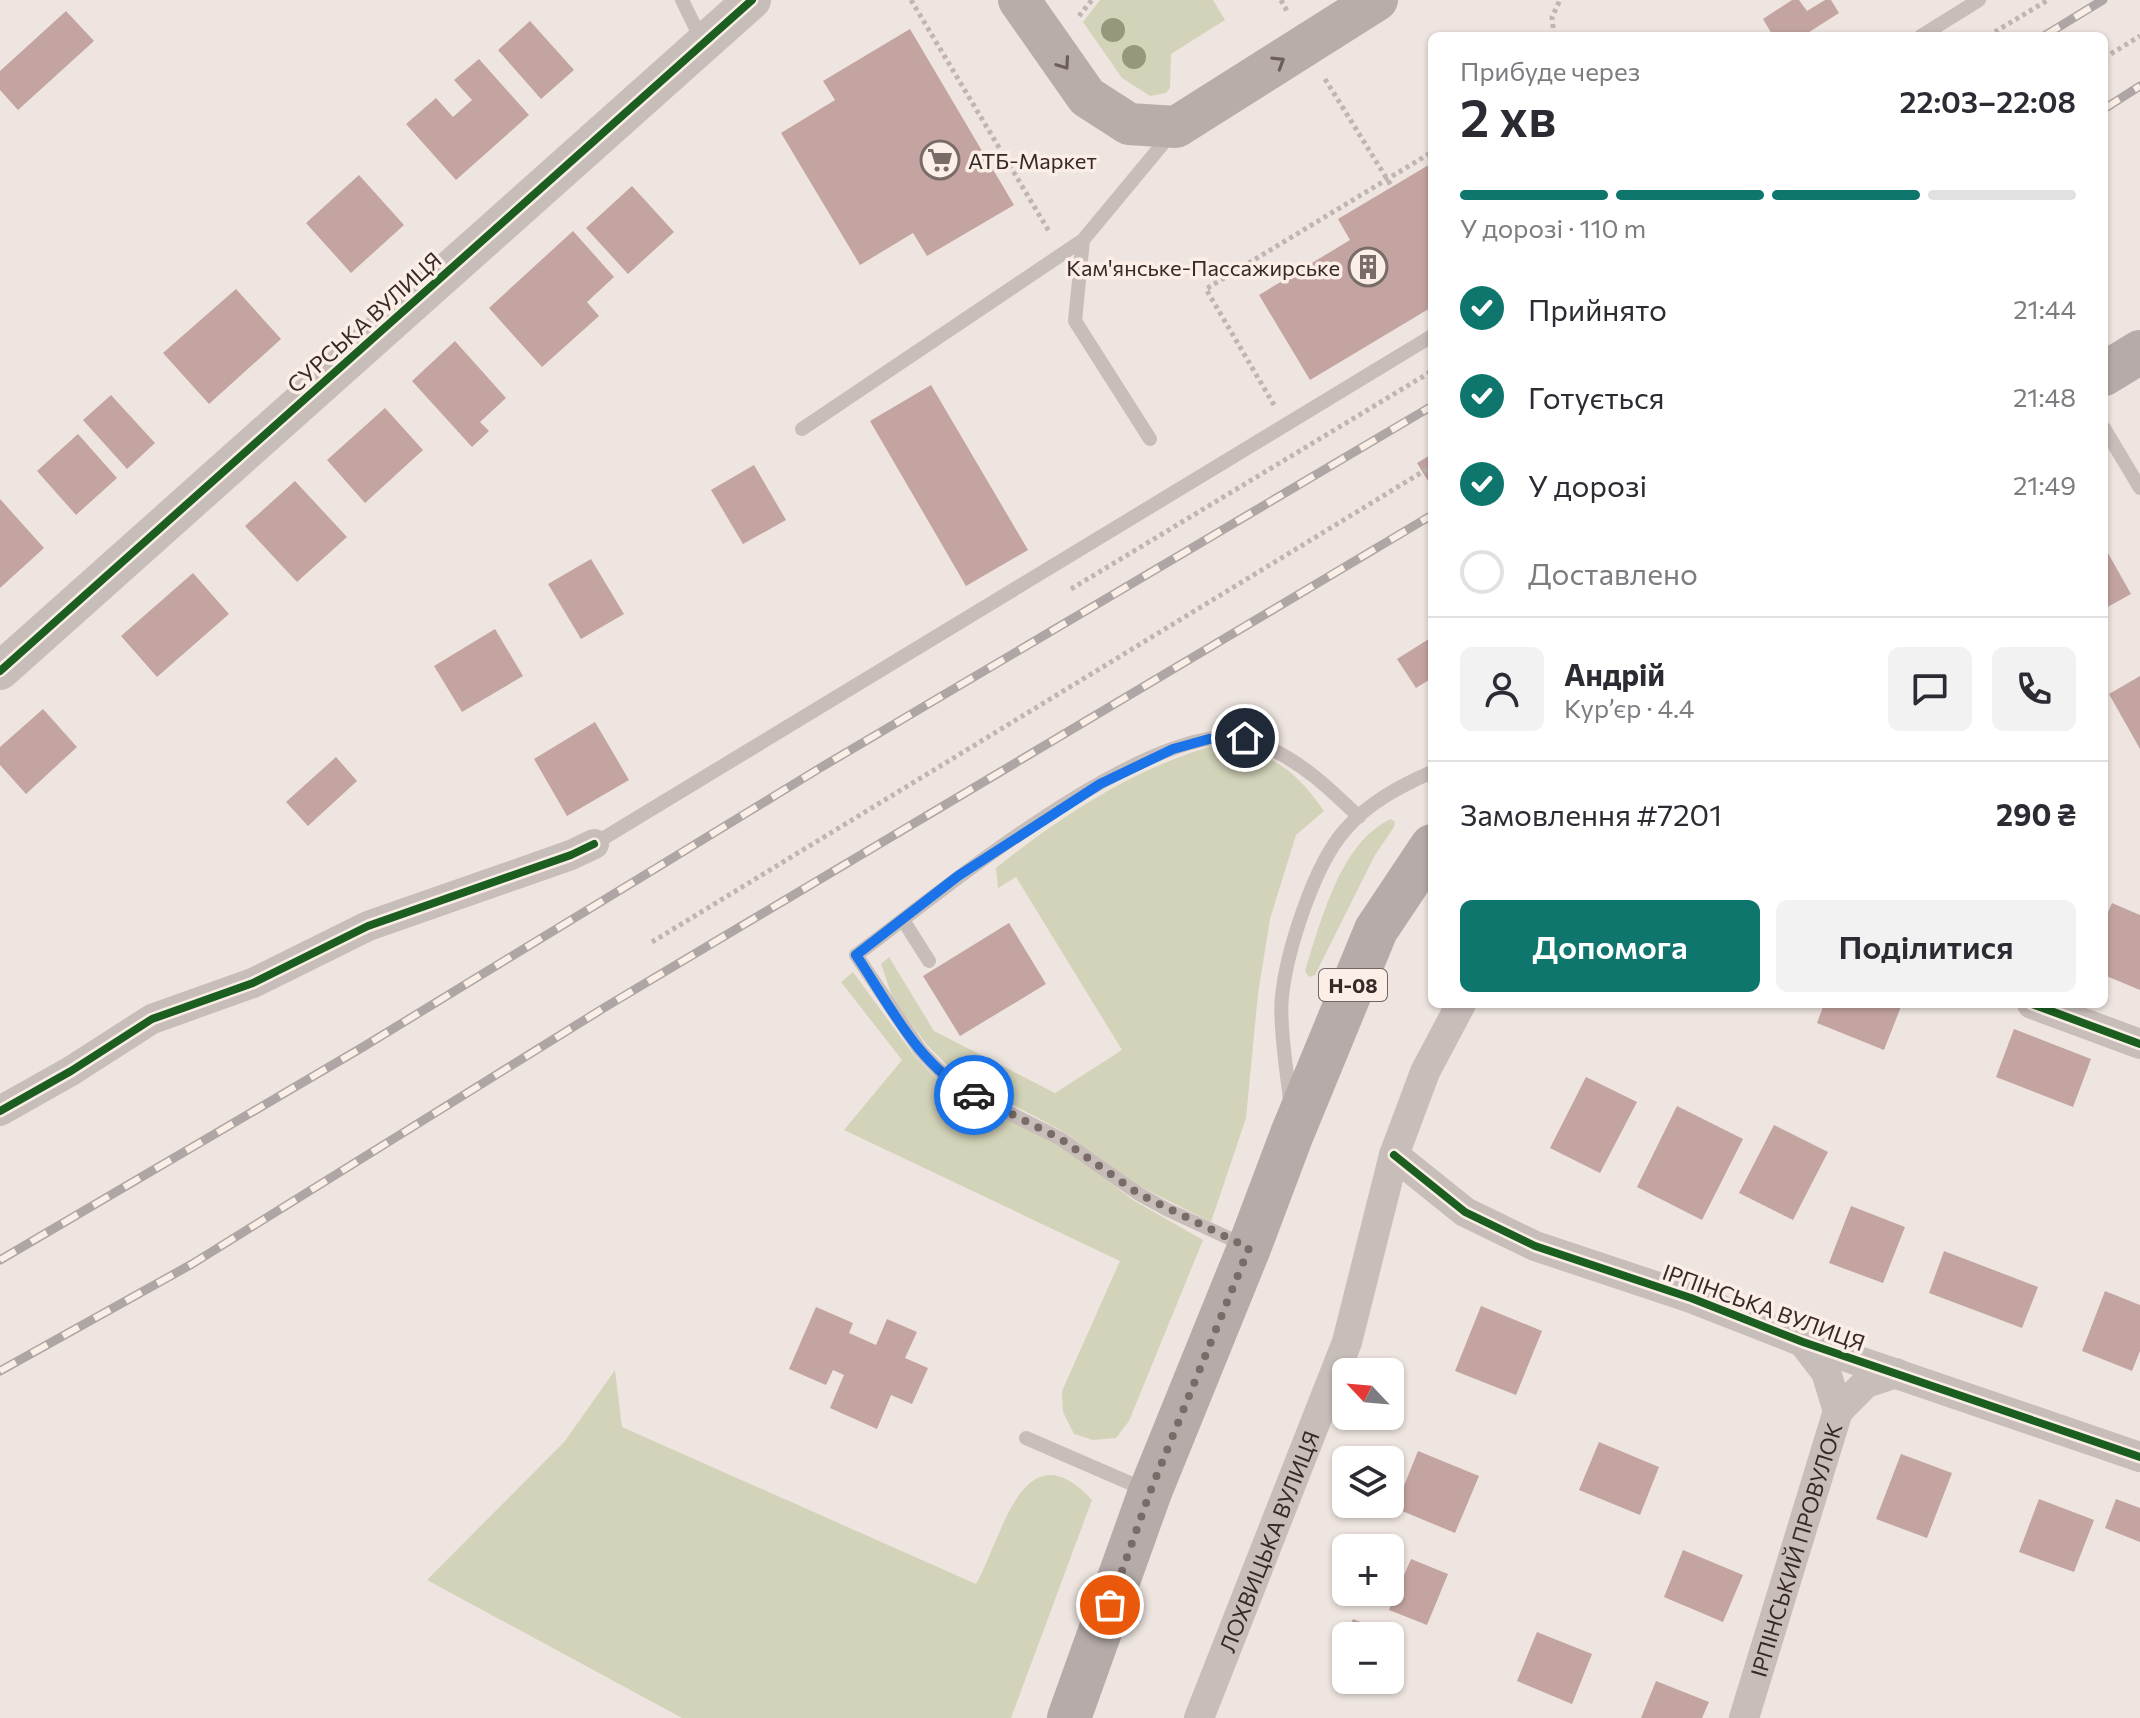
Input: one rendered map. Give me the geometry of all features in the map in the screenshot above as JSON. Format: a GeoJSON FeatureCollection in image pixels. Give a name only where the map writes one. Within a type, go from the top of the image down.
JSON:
{"type":"FeatureCollection","features":[{"type":"Feature","properties":{"kind":"main road"},"geometry":{"type":"LineString","coordinates":[[1019,0],[1087,97],[1129,124],[1176,127],[1377,0]]}},
{"type":"Feature","properties":{"kind":"main road"},"geometry":{"type":"LineString","coordinates":[[2108,372],[2140,352]]}},
{"type":"Feature","properties":{"kind":"main road","name":"Н-08"},"geometry":{"type":"LineString","coordinates":[[1069,1718],[1150,1492],[1376,930],[1428,852]]}},
{"type":"Feature","properties":{"kind":"street","name":"СУРСЬКА ВУЛИЦЯ"},"geometry":{"type":"LineString","coordinates":[[0,671],[752,0]]}},
{"type":"Feature","properties":{"kind":"street"},"geometry":{"type":"LineString","coordinates":[[0,1111],[71,1071],[152,1019],[253,983],[368,926],[571,855],[594,844]]}},
{"type":"Feature","properties":{"kind":"street","name":"ЛОХВИЦЬКА ВУЛИЦЯ"},"geometry":{"type":"LineString","coordinates":[[1199,1718],[1347,1342],[1394,1155],[1425,1072],[1459,1008]]}},
{"type":"Feature","properties":{"kind":"street"},"geometry":{"type":"LineString","coordinates":[[2043,1008],[2140,1044]]}},
{"type":"Feature","properties":{"kind":"street","name":"ІРПІНСЬКА ВУЛИЦЯ"},"geometry":{"type":"LineString","coordinates":[[1394,1155],[1465,1212],[1535,1246],[2140,1457]]}},
{"type":"Feature","properties":{"kind":"street","name":"ІРПІНСЬКИЙ ПРОВУЛОК"},"geometry":{"type":"LineString","coordinates":[[1744,1718],[1838,1411],[1826,1372],[1803,1342]]}},
{"type":"Feature","properties":{"kind":"street"},"geometry":{"type":"LineString","coordinates":[[1838,1411],[1866,1383],[1896,1373]]}},
{"type":"Feature","properties":{"kind":"lane"},"geometry":{"type":"LineString","coordinates":[[682,0],[703,43]]}},
{"type":"Feature","properties":{"kind":"lane"},"geometry":{"type":"LineString","coordinates":[[1927,32],[1979,0]]}},
{"type":"Feature","properties":{"kind":"lane"},"geometry":{"type":"LineString","coordinates":[[802,429],[1083,240],[1176,127]]}},
{"type":"Feature","properties":{"kind":"lane"},"geometry":{"type":"LineString","coordinates":[[1083,240],[1075,321],[1150,439]]}},
{"type":"Feature","properties":{"kind":"lane"},"geometry":{"type":"LineString","coordinates":[[594,844],[1428,338]]}},
{"type":"Feature","properties":{"kind":"lane"},"geometry":{"type":"LineString","coordinates":[[2108,435],[2140,488]]}},
{"type":"Feature","properties":{"kind":"lane"},"geometry":{"type":"LineString","coordinates":[[1249,1248],[1166,1209],[1139,1194],[1061,1139],[952,1084],[920,1050],[856,955],[958,876],[1100,784],[1173,749],[1209,739],[1245,738],[1284,754],[1317,776],[1359,817]]}},
{"type":"Feature","properties":{"kind":"lane"},"geometry":{"type":"LineString","coordinates":[[1292,1134],[1282,997],[1297,931],[1317,877],[1344,831],[1359,817],[1407,783],[1428,774]]}},
{"type":"Feature","properties":{"kind":"lane"},"geometry":{"type":"LineString","coordinates":[[903,920],[929,961]]}},
{"type":"Feature","properties":{"kind":"lane"},"geometry":{"type":"LineString","coordinates":[[1026,1438],[1150,1492]]}},
{"type":"Feature","properties":{"kind":"path"},"geometry":{"type":"LineString","coordinates":[[911,0],[1063,254]]}},
{"type":"Feature","properties":{"kind":"path"},"geometry":{"type":"LineString","coordinates":[[1079,16],[1092,0]]}},
{"type":"Feature","properties":{"kind":"path"},"geometry":{"type":"LineString","coordinates":[[1281,0],[1305,46],[1392,187]]}},
{"type":"Feature","properties":{"kind":"path"},"geometry":{"type":"LineString","coordinates":[[1554,32],[1552,17],[1560,0]]}},
{"type":"Feature","properties":{"kind":"path"},"geometry":{"type":"LineString","coordinates":[[1995,32],[2048,0]]}},
{"type":"Feature","properties":{"kind":"path"},"geometry":{"type":"LineString","coordinates":[[2108,56],[2140,36]]}},
{"type":"Feature","properties":{"kind":"path"},"geometry":{"type":"LineString","coordinates":[[1270,399],[1206,289],[1428,154]]}},
{"type":"Feature","properties":{"kind":"path"},"geometry":{"type":"LineString","coordinates":[[652,942],[1428,468]]}},
{"type":"Feature","properties":{"kind":"green space"},"geometry":{"type":"Polygon","coordinates":[[[1100,0],[1213,0],[1225,20],[1171,54],[1170,88],[1166,93],[1150,96],[1122,78],[1083,22],[1100,0]]]}},
{"type":"Feature","properties":{"kind":"green space"},"geometry":{"type":"Polygon","coordinates":[[[1212,746],[1248,751],[1277,763],[1301,782],[1324,811],[1296,835],[1270,919],[1258,994],[1246,1118],[1211,1222],[1141,1187],[1064,1132],[957,1075],[927,1045],[893,999],[881,964],[889,957],[934,1031],[1055,1093],[1122,1050],[1016,877],[998,888],[996,868],[1098,796],[1153,768],[1212,746]]]}},
{"type":"Feature","properties":{"kind":"green space"},"geometry":{"type":"Polygon","coordinates":[[[1391,819],[1395,822],[1394,827],[1375,855],[1315,975],[1309,977],[1305,971],[1335,885],[1358,846],[1373,830],[1391,819]]]}},
{"type":"Feature","properties":{"kind":"green space"},"geometry":{"type":"Polygon","coordinates":[[[853,972],[913,1054],[947,1090],[1059,1143],[1133,1200],[1203,1240],[1129,1421],[1116,1438],[1093,1440],[1074,1434],[1063,1412],[1062,1391],[1120,1261],[844,1130],[902,1060],[841,982],[853,972]]]}},
{"type":"Feature","properties":{"kind":"green space"},"geometry":{"type":"Polygon","coordinates":[[[615,1370],[622,1427],[976,1584],[1006,1517],[1018,1496],[1032,1481],[1049,1475],[1068,1480],[1092,1500],[1011,1718],[682,1718],[427,1580],[565,1441],[615,1370]]]}},
{"type":"Feature","properties":{"kind":"building"},"geometry":{"type":"Polygon","coordinates":[[[1792,0],[1799,0],[1807,11],[1825,0],[1831,0],[1839,13],[1809,32],[1771,32],[1763,19],[1792,0]]]}},
{"type":"Feature","properties":{"kind":"building"},"geometry":{"type":"Polygon","coordinates":[[[66,11],[94,41],[18,110],[0,90],[0,71],[66,11]]]}},
{"type":"Feature","properties":{"kind":"building"},"geometry":{"type":"Polygon","coordinates":[[[530,21],[574,70],[541,99],[498,50],[530,21]]]}},
{"type":"Feature","properties":{"kind":"building","name":"АТБ-Маркет"},"geometry":{"type":"Polygon","coordinates":[[[910,29],[1014,205],[927,256],[913,233],[860,265],[781,133],[835,100],[823,81],[910,29]]]}},
{"type":"Feature","properties":{"kind":"building"},"geometry":{"type":"Polygon","coordinates":[[[479,59],[529,115],[456,180],[406,124],[436,98],[453,117],[472,100],[454,80],[479,59]]]}},
{"type":"Feature","properties":{"kind":"building","name":"Кам'янське-Пассажирське"},"geometry":{"type":"Polygon","coordinates":[[[1428,165],[1428,309],[1310,380],[1259,295],[1350,240],[1338,219],[1428,165]]]}},
{"type":"Feature","properties":{"kind":"building"},"geometry":{"type":"Polygon","coordinates":[[[359,175],[404,225],[351,273],[306,223],[359,175]]]}},
{"type":"Feature","properties":{"kind":"building"},"geometry":{"type":"Polygon","coordinates":[[[632,186],[674,232],[628,274],[586,228],[632,186]]]}},
{"type":"Feature","properties":{"kind":"building"},"geometry":{"type":"Polygon","coordinates":[[[573,231],[614,277],[587,302],[599,316],[542,367],[489,308],[573,231]]]}},
{"type":"Feature","properties":{"kind":"building"},"geometry":{"type":"Polygon","coordinates":[[[236,289],[281,339],[209,404],[163,353],[236,289]]]}},
{"type":"Feature","properties":{"kind":"building"},"geometry":{"type":"Polygon","coordinates":[[[455,341],[506,398],[480,422],[489,431],[472,447],[412,381],[455,341]]]}},
{"type":"Feature","properties":{"kind":"building"},"geometry":{"type":"Polygon","coordinates":[[[931,385],[1028,550],[966,586],[870,421],[931,385]]]}},
{"type":"Feature","properties":{"kind":"building"},"geometry":{"type":"Polygon","coordinates":[[[111,395],[155,443],[127,469],[83,420],[111,395]]]}},
{"type":"Feature","properties":{"kind":"building"},"geometry":{"type":"Polygon","coordinates":[[[385,408],[423,450],[365,503],[327,460],[385,408]]]}},
{"type":"Feature","properties":{"kind":"building"},"geometry":{"type":"Polygon","coordinates":[[[78,434],[117,478],[76,515],[37,471],[78,434]]]}},
{"type":"Feature","properties":{"kind":"building"},"geometry":{"type":"Polygon","coordinates":[[[1428,456],[1428,481],[1417,463],[1428,456]]]}},
{"type":"Feature","properties":{"kind":"building"},"geometry":{"type":"Polygon","coordinates":[[[754,465],[786,520],[743,544],[711,490],[754,465]]]}},
{"type":"Feature","properties":{"kind":"building"},"geometry":{"type":"Polygon","coordinates":[[[295,481],[347,537],[297,582],[245,526],[295,481]]]}},
{"type":"Feature","properties":{"kind":"building"},"geometry":{"type":"Polygon","coordinates":[[[0,499],[44,548],[0,588],[0,499]]]}},
{"type":"Feature","properties":{"kind":"building"},"geometry":{"type":"Polygon","coordinates":[[[2108,553],[2131,594],[2108,607],[2108,553]]]}},
{"type":"Feature","properties":{"kind":"building"},"geometry":{"type":"Polygon","coordinates":[[[591,559],[624,614],[581,639],[548,584],[591,559]]]}},
{"type":"Feature","properties":{"kind":"building"},"geometry":{"type":"Polygon","coordinates":[[[193,573],[229,614],[157,677],[121,636],[193,573]]]}},
{"type":"Feature","properties":{"kind":"building"},"geometry":{"type":"Polygon","coordinates":[[[495,629],[523,676],[462,712],[434,666],[495,629]]]}},
{"type":"Feature","properties":{"kind":"building"},"geometry":{"type":"Polygon","coordinates":[[[1428,640],[1428,680],[1416,688],[1397,659],[1428,640]]]}},
{"type":"Feature","properties":{"kind":"building"},"geometry":{"type":"Polygon","coordinates":[[[2140,676],[2140,749],[2109,694],[2140,676]]]}},
{"type":"Feature","properties":{"kind":"building"},"geometry":{"type":"Polygon","coordinates":[[[43,709],[77,747],[26,794],[0,765],[0,747],[43,709]]]}},
{"type":"Feature","properties":{"kind":"building"},"geometry":{"type":"Polygon","coordinates":[[[595,722],[629,780],[567,816],[534,759],[595,722]]]}},
{"type":"Feature","properties":{"kind":"building"},"geometry":{"type":"Polygon","coordinates":[[[336,757],[357,781],[308,826],[286,802],[336,757]]]}},
{"type":"Feature","properties":{"kind":"building"},"geometry":{"type":"Polygon","coordinates":[[[2112,903],[2140,915],[2140,990],[2108,977],[2108,912],[2112,903]]]}},
{"type":"Feature","properties":{"kind":"building"},"geometry":{"type":"Polygon","coordinates":[[[1009,923],[1046,984],[960,1036],[923,976],[1009,923]]]}},
{"type":"Feature","properties":{"kind":"building"},"geometry":{"type":"Polygon","coordinates":[[[1823,1008],[1900,1008],[1884,1050],[1817,1023],[1823,1008]]]}},
{"type":"Feature","properties":{"kind":"building"},"geometry":{"type":"Polygon","coordinates":[[[2014,1029],[2091,1059],[2073,1107],[1996,1077],[2014,1029]]]}},
{"type":"Feature","properties":{"kind":"building"},"geometry":{"type":"Polygon","coordinates":[[[1586,1077],[1637,1102],[1600,1173],[1550,1148],[1586,1077]]]}},
{"type":"Feature","properties":{"kind":"building"},"geometry":{"type":"Polygon","coordinates":[[[1677,1106],[1743,1139],[1702,1220],[1637,1187],[1677,1106]]]}},
{"type":"Feature","properties":{"kind":"building"},"geometry":{"type":"Polygon","coordinates":[[[1774,1125],[1828,1152],[1793,1220],[1739,1193],[1774,1125]]]}},
{"type":"Feature","properties":{"kind":"building"},"geometry":{"type":"Polygon","coordinates":[[[1851,1206],[1905,1227],[1883,1283],[1829,1263],[1851,1206]]]}},
{"type":"Feature","properties":{"kind":"building"},"geometry":{"type":"Polygon","coordinates":[[[1944,1251],[2038,1287],[2022,1328],[1929,1293],[1944,1251]]]}},
{"type":"Feature","properties":{"kind":"building"},"geometry":{"type":"Polygon","coordinates":[[[2105,1291],[2140,1305],[2140,1351],[2132,1371],[2082,1351],[2105,1291]]]}},
{"type":"Feature","properties":{"kind":"building"},"geometry":{"type":"Polygon","coordinates":[[[1481,1306],[1542,1331],[1516,1395],[1455,1371],[1481,1306]]]}},
{"type":"Feature","properties":{"kind":"building"},"geometry":{"type":"Polygon","coordinates":[[[816,1307],[853,1323],[849,1333],[876,1345],[887,1319],[917,1332],[905,1358],[928,1368],[912,1404],[891,1395],[877,1429],[830,1408],[844,1375],[833,1370],[826,1385],[789,1369],[816,1307]]]}},
{"type":"Feature","properties":{"kind":"building"},"geometry":{"type":"Polygon","coordinates":[[[1599,1442],[1659,1467],[1640,1515],[1579,1490],[1599,1442]]]}},
{"type":"Feature","properties":{"kind":"building"},"geometry":{"type":"Polygon","coordinates":[[[1418,1451],[1479,1476],[1455,1533],[1404,1512],[1404,1486],[1418,1451]]]}},
{"type":"Feature","properties":{"kind":"building"},"geometry":{"type":"Polygon","coordinates":[[[1901,1454],[1952,1473],[1927,1538],[1876,1519],[1901,1454]]]}},
{"type":"Feature","properties":{"kind":"building"},"geometry":{"type":"Polygon","coordinates":[[[2039,1499],[2094,1520],[2074,1572],[2019,1552],[2039,1499]]]}},
{"type":"Feature","properties":{"kind":"building"},"geometry":{"type":"Polygon","coordinates":[[[2116,1499],[2140,1508],[2140,1542],[2105,1528],[2116,1499]]]}},
{"type":"Feature","properties":{"kind":"building"},"geometry":{"type":"Polygon","coordinates":[[[1683,1550],[1743,1575],[1723,1622],[1664,1597],[1683,1550]]]}},
{"type":"Feature","properties":{"kind":"building"},"geometry":{"type":"Polygon","coordinates":[[[1411,1559],[1448,1574],[1427,1625],[1389,1610],[1391,1606],[1404,1606],[1404,1575],[1411,1559]]]}},
{"type":"Feature","properties":{"kind":"building"},"geometry":{"type":"Polygon","coordinates":[[[1537,1632],[1592,1654],[1572,1704],[1517,1681],[1537,1632]]]}},
{"type":"Feature","properties":{"kind":"building"},"geometry":{"type":"Polygon","coordinates":[[[1656,1681],[1709,1702],[1702,1718],[1641,1718],[1656,1681]]]}},
{"type":"Feature","properties":{"kind":"railway"},"geometry":{"type":"LineString","coordinates":[[2051,32],[2103,0]]}},
{"type":"Feature","properties":{"kind":"railway"},"geometry":{"type":"LineString","coordinates":[[2108,106],[2140,86]]}},
{"type":"Feature","properties":{"kind":"railway"},"geometry":{"type":"LineString","coordinates":[[0,1260],[363,1047],[820,768],[1428,408]]}},
{"type":"Feature","properties":{"kind":"railway"},"geometry":{"type":"LineString","coordinates":[[0,1371],[192,1264],[607,1006],[1428,517]]}},
{"type":"Feature","properties":{"kind":"cycle path"},"geometry":{"type":"LineString","coordinates":[[0,671],[752,0]]}},
{"type":"Feature","properties":{"kind":"cycle path"},"geometry":{"type":"LineString","coordinates":[[0,1111],[71,1071],[152,1019],[253,983],[368,926],[571,855],[594,844]]}},
{"type":"Feature","properties":{"kind":"cycle path"},"geometry":{"type":"LineString","coordinates":[[2043,1008],[2140,1044]]}},
{"type":"Feature","properties":{"kind":"cycle path"},"geometry":{"type":"LineString","coordinates":[[1394,1155],[1465,1212],[1535,1246],[2140,1457]]}},
{"type":"Feature","properties":{"kind":"way so far"},"geometry":{"type":"LineString","coordinates":[[974,1095],[1061,1139],[1139,1194],[1249,1248],[1150,1492],[1110,1605]]}},
{"type":"Feature","properties":{"kind":"place","name":"АТБ-Маркет"},"geometry":{"type":"Point","coordinates":[940,160]}},
{"type":"Feature","properties":{"kind":"place","name":"Кам'янське-Пассажирське"},"geometry":{"type":"Point","coordinates":[1368,267]}},
{"type":"Feature","properties":{"kind":"route"},"geometry":{"type":"LineString","coordinates":[[974,1095],[952,1084],[920,1050],[856,955],[958,876],[1100,784],[1138,763],[1173,749],[1209,739],[1245,738]]}}]}
